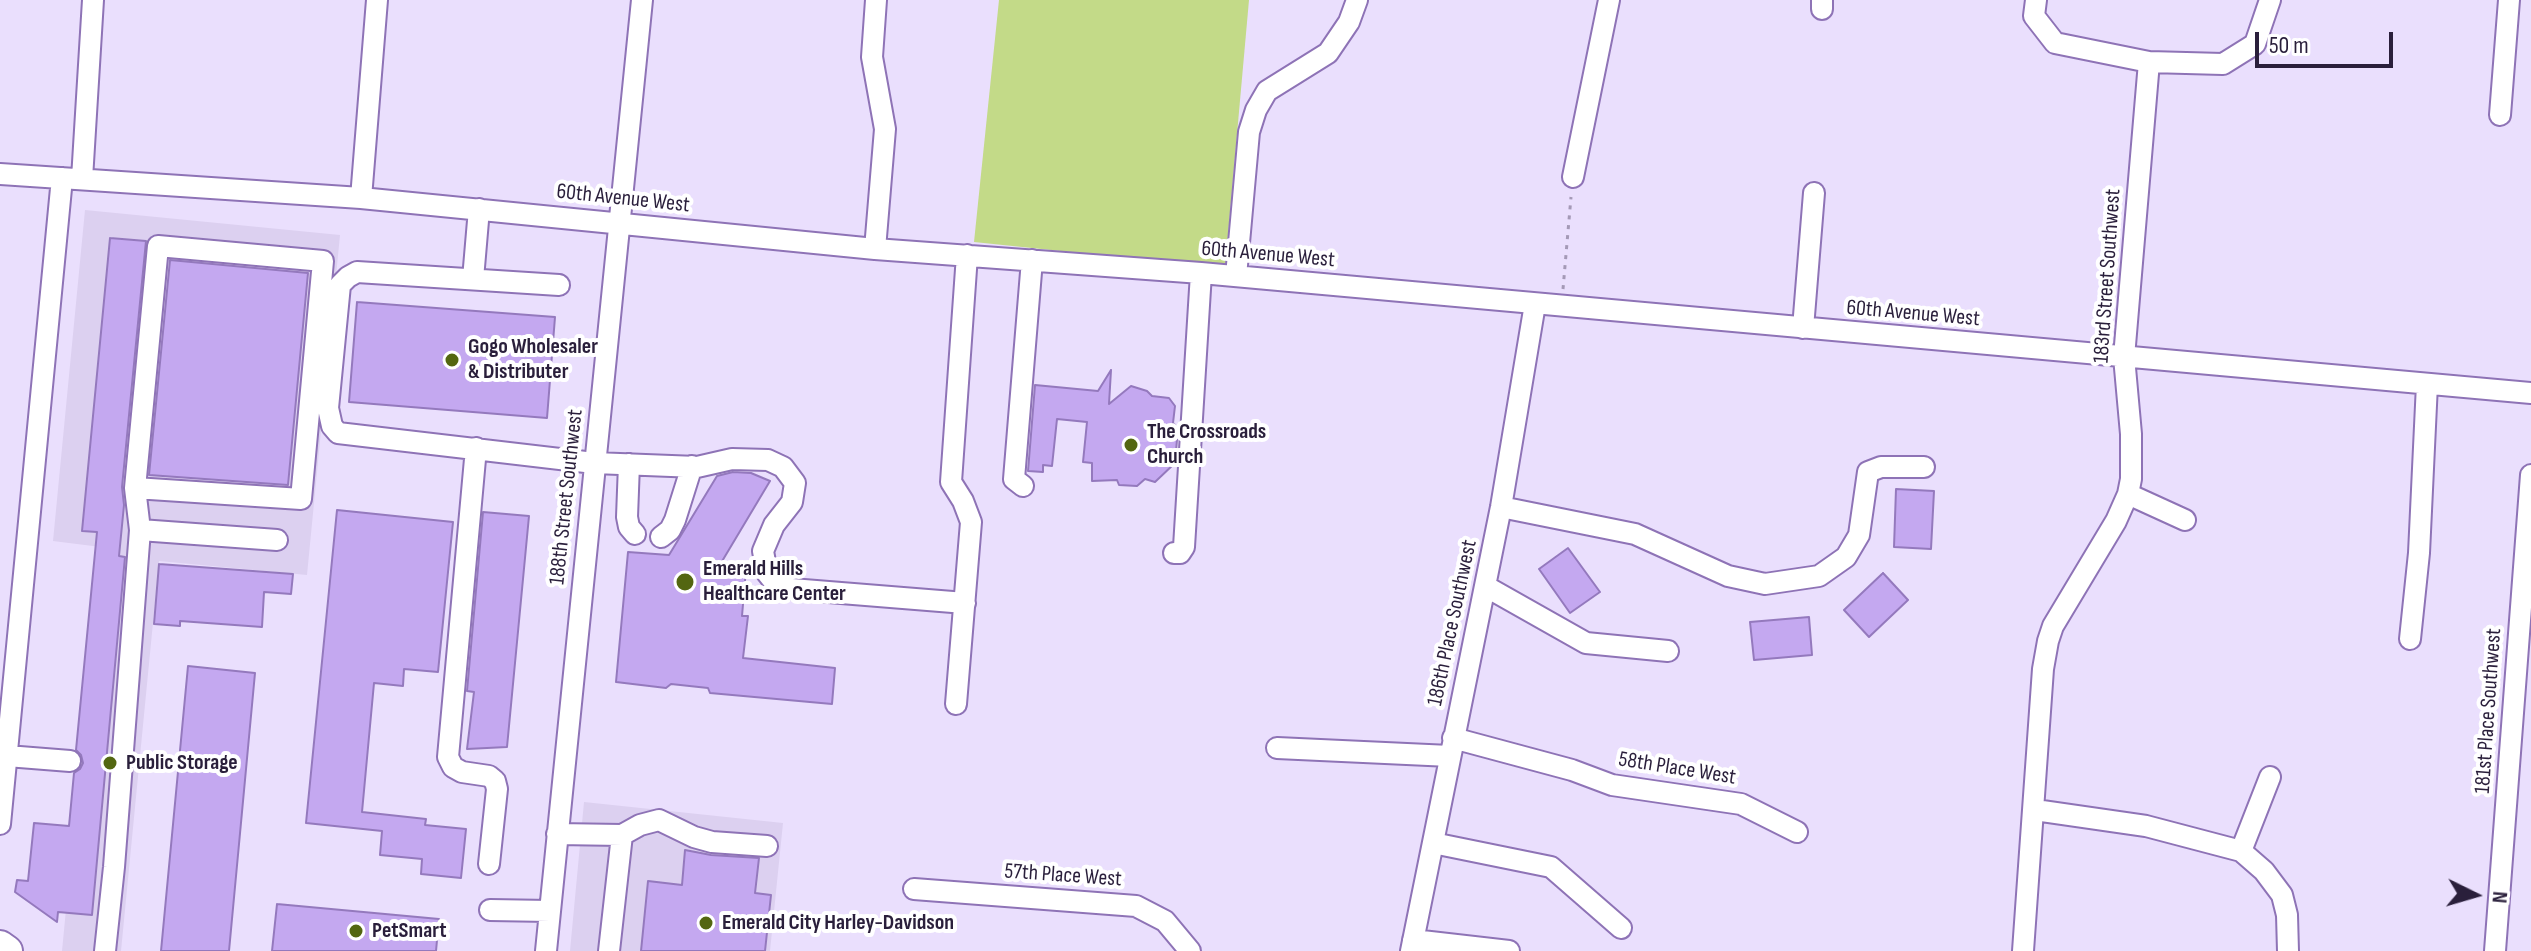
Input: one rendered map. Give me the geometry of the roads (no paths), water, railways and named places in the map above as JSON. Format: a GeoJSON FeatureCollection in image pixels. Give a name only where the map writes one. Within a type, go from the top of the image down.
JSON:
{"type":"FeatureCollection","features":[{"type":"Feature","properties":{"kind":"highway"},"geometry":{"type":"LineString","coordinates":[[0,946],[7,951]]}},
{"type":"Feature","properties":{"kind":"street"},"geometry":{"type":"LineString","coordinates":[[0,824],[7,756],[7,684],[22,598],[93,0]]}},
{"type":"Feature","properties":{"kind":"street"},"geometry":{"type":"LineString","coordinates":[[361,198],[377,0]]}},
{"type":"Feature","properties":{"kind":"street","name":"188th Street Southwest"},"geometry":{"type":"LineString","coordinates":[[546,951],[642,0]]}},
{"type":"Feature","properties":{"kind":"street"},"geometry":{"type":"LineString","coordinates":[[875,249],[885,129],[872,57],[876,0]]}},
{"type":"Feature","properties":{"kind":"street"},"geometry":{"type":"LineString","coordinates":[[1236,276],[1249,132],[1256,110],[1267,91],[1328,53],[1349,22],[1357,0]]}},
{"type":"Feature","properties":{"kind":"street"},"geometry":{"type":"LineString","coordinates":[[1573,177],[1609,0]]}},
{"type":"Feature","properties":{"kind":"street"},"geometry":{"type":"LineString","coordinates":[[2036,0],[2034,16],[2055,43],[2149,62],[2223,64],[2255,44],[2270,0]]}},
{"type":"Feature","properties":{"kind":"street"},"geometry":{"type":"LineString","coordinates":[[2500,115],[2509,0]]}},
{"type":"Feature","properties":{"kind":"street","name":"183rd Street Southwest"},"geometry":{"type":"LineString","coordinates":[[2023,951],[2043,669],[2048,641],[2053,626],[2116,521],[2128,494],[2133,459],[2124,357],[2149,62]]}},
{"type":"Feature","properties":{"kind":"street","name":"60th Avenue West"},"geometry":{"type":"LineString","coordinates":[[0,174],[361,198],[875,249],[1236,276],[2531,393]]}},
{"type":"Feature","properties":{"kind":"street"},"geometry":{"type":"LineString","coordinates":[[1803,328],[1814,193]]}},
{"type":"Feature","properties":{"kind":"street"},"geometry":{"type":"LineString","coordinates":[[473,279],[479,209]]}},
{"type":"Feature","properties":{"kind":"street"},"geometry":{"type":"LineString","coordinates":[[105,951],[140,530],[135,488],[158,246],[323,261],[301,499],[135,488]]}},
{"type":"Feature","properties":{"kind":"street"},"geometry":{"type":"LineString","coordinates":[[956,704],[971,522],[951,482],[967,255]]}},
{"type":"Feature","properties":{"kind":"street"},"geometry":{"type":"LineString","coordinates":[[1023,486],[1014,479],[1032,260]]}},
{"type":"Feature","properties":{"kind":"street"},"geometry":{"type":"LineString","coordinates":[[559,285],[357,272],[348,277],[340,285],[328,408],[332,426],[338,433],[594,463],[692,466],[732,459],[768,460],[783,467],[795,483],[792,502],[774,525],[763,551],[767,573],[779,588],[965,603]]}},
{"type":"Feature","properties":{"kind":"street"},"geometry":{"type":"LineString","coordinates":[[1174,553],[1180,553],[1184,547],[1201,273]]}},
{"type":"Feature","properties":{"kind":"street","name":"186th Place Southwest"},"geometry":{"type":"LineString","coordinates":[[1412,945],[1501,507],[1535,304]]}},
{"type":"Feature","properties":{"kind":"street"},"geometry":{"type":"LineString","coordinates":[[2410,639],[2419,553],[2427,384]]}},
{"type":"Feature","properties":{"kind":"street"},"geometry":{"type":"LineString","coordinates":[[476,448],[448,757],[453,767],[462,772],[489,776],[495,781],[497,789],[489,864]]}},
{"type":"Feature","properties":{"kind":"street"},"geometry":{"type":"LineString","coordinates":[[629,464],[627,517],[629,527],[635,534]]}},
{"type":"Feature","properties":{"kind":"street"},"geometry":{"type":"LineString","coordinates":[[661,537],[670,530],[675,520],[692,466]]}},
{"type":"Feature","properties":{"kind":"street"},"geometry":{"type":"LineString","coordinates":[[1501,507],[1635,534],[1728,576],[1765,584],[1819,576],[1846,557],[1859,535],[1868,472],[1881,467],[1924,467]]}},
{"type":"Feature","properties":{"kind":"street","name":"181st Place Southwest"},"geometry":{"type":"LineString","coordinates":[[2495,951],[2531,475]]}},
{"type":"Feature","properties":{"kind":"street"},"geometry":{"type":"LineString","coordinates":[[2128,494],[2185,520]]}},
{"type":"Feature","properties":{"kind":"street"},"geometry":{"type":"LineString","coordinates":[[140,530],[277,540]]}},
{"type":"Feature","properties":{"kind":"street"},"geometry":{"type":"LineString","coordinates":[[1485,586],[1586,643],[1668,651]]}},
{"type":"Feature","properties":{"kind":"street"},"geometry":{"type":"LineString","coordinates":[[0,597],[22,598]]}},
{"type":"Feature","properties":{"kind":"street","name":"58th Place West"},"geometry":{"type":"LineString","coordinates":[[1277,748],[1452,747],[1521,758],[1572,770],[1612,785],[1741,804],[1797,832]]}},
{"type":"Feature","properties":{"kind":"street"},"geometry":{"type":"LineString","coordinates":[[7,756],[70,761]]}},
{"type":"Feature","properties":{"kind":"street"},"geometry":{"type":"LineString","coordinates":[[2241,851],[2270,777]]}},
{"type":"Feature","properties":{"kind":"street"},"geometry":{"type":"LineString","coordinates":[[2035,810],[2146,826],[2241,851],[2264,871],[2282,895],[2287,915],[2288,951]]}},
{"type":"Feature","properties":{"kind":"street"},"geometry":{"type":"LineString","coordinates":[[557,834],[622,835],[640,825],[659,820],[712,842],[767,846]]}},
{"type":"Feature","properties":{"kind":"street"},"geometry":{"type":"LineString","coordinates":[[609,951],[622,835]]}},
{"type":"Feature","properties":{"kind":"street"},"geometry":{"type":"LineString","coordinates":[[1433,843],[1551,867],[1621,928]]}},
{"type":"Feature","properties":{"kind":"street","name":"57th Place West"},"geometry":{"type":"LineString","coordinates":[[914,889],[1136,906],[1165,921],[1190,951]]}},
{"type":"Feature","properties":{"kind":"street"},"geometry":{"type":"LineString","coordinates":[[490,910],[550,911]]}},
{"type":"Feature","properties":{"kind":"street"},"geometry":{"type":"LineString","coordinates":[[1412,945],[1509,951]]}},
{"type":"Feature","properties":{"kind":"place","name":"Gogo Wholesaler & Distributer"},"geometry":{"type":"Point","coordinates":[452,360]}},
{"type":"Feature","properties":{"kind":"place","name":"The Crossroads Church"},"geometry":{"type":"Point","coordinates":[1131,445]}},
{"type":"Feature","properties":{"kind":"place","name":"Emerald Hills Healthcare Center"},"geometry":{"type":"Point","coordinates":[685,582]}},
{"type":"Feature","properties":{"kind":"place","name":"Public Storage"},"geometry":{"type":"Point","coordinates":[110,763]}},
{"type":"Feature","properties":{"kind":"place","name":"Emerald City Harley-Davidson"},"geometry":{"type":"Point","coordinates":[706,923]}},
{"type":"Feature","properties":{"kind":"place","name":"PetSmart"},"geometry":{"type":"Point","coordinates":[356,931]}}]}
